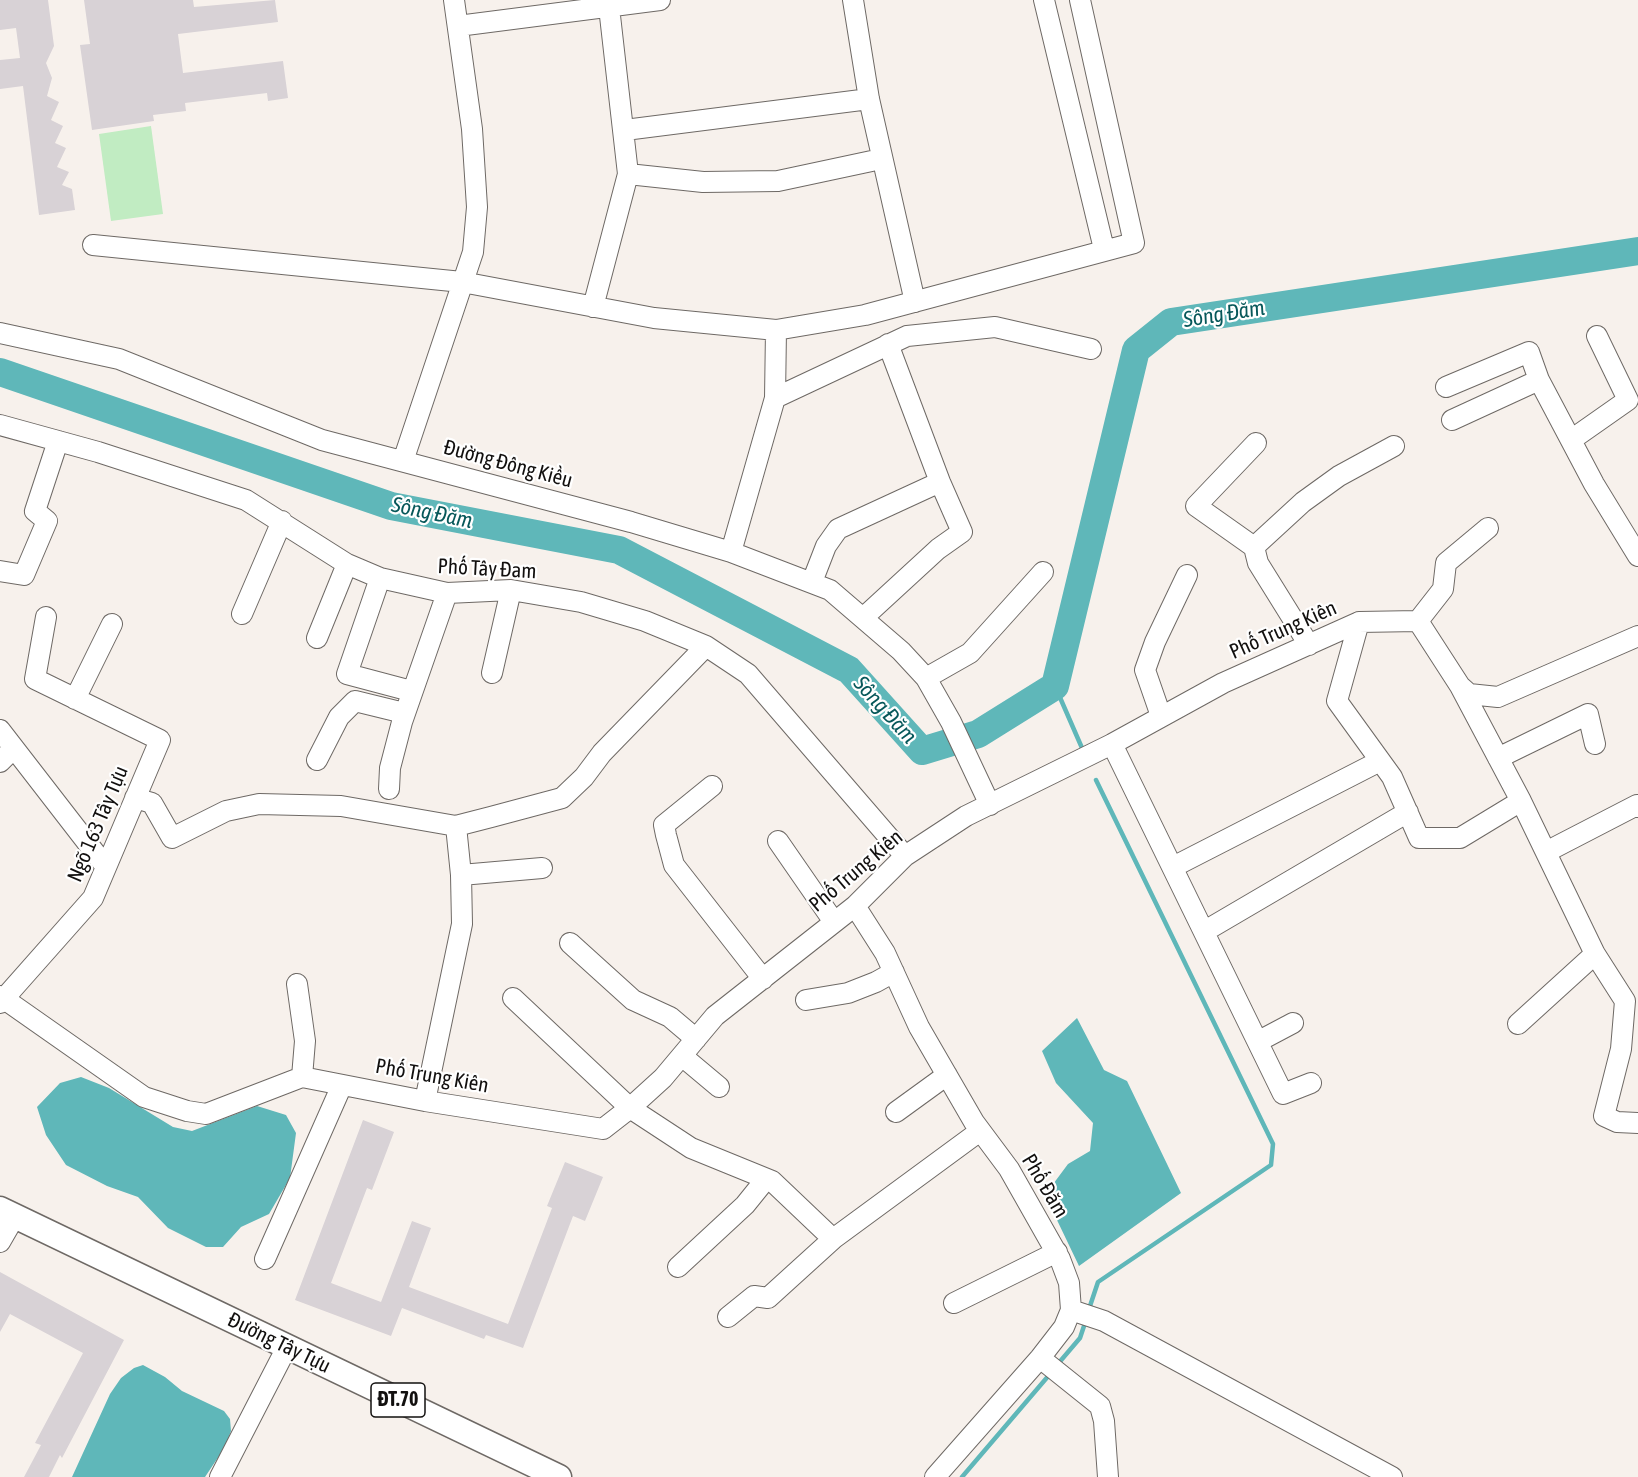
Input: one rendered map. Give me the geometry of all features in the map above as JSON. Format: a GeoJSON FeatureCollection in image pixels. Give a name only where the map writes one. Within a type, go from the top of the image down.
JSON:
{"type":"FeatureCollection","features":[{"type":"Feature","properties":{"kind":"main road","name":"Đường Tây Tựu"},"geometry":{"type":"LineString","coordinates":[[8,1213],[559,1477]]}},
{"type":"Feature","properties":{"kind":"street"},"geometry":{"type":"LineString","coordinates":[[403,461],[473,252],[477,207],[472,129],[454,0]]}},
{"type":"Feature","properties":{"kind":"street"},"geometry":{"type":"LineString","coordinates":[[458,26],[660,0]]}},
{"type":"Feature","properties":{"kind":"street"},"geometry":{"type":"LineString","coordinates":[[853,0],[868,99],[915,302]]}},
{"type":"Feature","properties":{"kind":"street"},"geometry":{"type":"LineString","coordinates":[[1044,0],[1104,249]]}},
{"type":"Feature","properties":{"kind":"street"},"geometry":{"type":"LineString","coordinates":[[93,245],[462,282],[654,318],[776,330],[865,315],[1104,249],[1134,243],[1080,0]]}},
{"type":"Feature","properties":{"kind":"street"},"geometry":{"type":"LineString","coordinates":[[593,307],[628,174],[626,130],[609,7]]}},
{"type":"Feature","properties":{"kind":"street"},"geometry":{"type":"LineString","coordinates":[[626,130],[868,99]]}},
{"type":"Feature","properties":{"kind":"street"},"geometry":{"type":"LineString","coordinates":[[628,174],[703,182],[778,181],[881,159]]}},
{"type":"Feature","properties":{"kind":"street"},"geometry":{"type":"LineString","coordinates":[[775,398],[907,336],[995,327],[1090,349]]}},
{"type":"Feature","properties":{"kind":"street"},"geometry":{"type":"LineString","coordinates":[[731,552],[775,398],[776,330]]}},
{"type":"Feature","properties":{"kind":"street","name":"Đường Đông Kiều"},"geometry":{"type":"LineString","coordinates":[[0,333],[119,359],[322,440],[631,522],[731,552],[830,590],[864,617],[926,678],[951,722],[990,805]]}},
{"type":"Feature","properties":{"kind":"street"},"geometry":{"type":"LineString","coordinates":[[1571,440],[1628,400],[1597,336]]}},
{"type":"Feature","properties":{"kind":"street"},"geometry":{"type":"LineString","coordinates":[[864,617],[938,549],[962,532],[940,482],[888,344]]}},
{"type":"Feature","properties":{"kind":"street"},"geometry":{"type":"LineString","coordinates":[[1446,387],[1529,352],[1539,380],[1571,440],[1638,556]]}},
{"type":"Feature","properties":{"kind":"street"},"geometry":{"type":"LineString","coordinates":[[1452,420],[1539,380]]}},
{"type":"Feature","properties":{"kind":"street","name":"Phố Tây Đam"},"geometry":{"type":"LineString","coordinates":[[0,425],[246,500],[347,564],[380,578],[447,593],[510,590],[581,602],[645,621],[706,645],[748,674],[905,856]]}},
{"type":"Feature","properties":{"kind":"street"},"geometry":{"type":"LineString","coordinates":[[0,571],[24,575],[47,521],[35,511],[58,441]]}},
{"type":"Feature","properties":{"kind":"street"},"geometry":{"type":"LineString","coordinates":[[1256,443],[1196,506],[1254,547],[1258,563],[1309,645]]}},
{"type":"Feature","properties":{"kind":"street"},"geometry":{"type":"LineString","coordinates":[[1254,547],[1303,502],[1339,476],[1394,446]]}},
{"type":"Feature","properties":{"kind":"street"},"geometry":{"type":"LineString","coordinates":[[812,582],[826,546],[838,529],[940,482]]}},
{"type":"Feature","properties":{"kind":"street"},"geometry":{"type":"LineString","coordinates":[[242,614],[282,521]]}},
{"type":"Feature","properties":{"kind":"street"},"geometry":{"type":"LineString","coordinates":[[1488,528],[1446,563],[1443,589],[1418,621],[1460,686],[1521,801],[1595,954],[1632,999],[1604,1116],[1617,1122],[1638,1123]]}},
{"type":"Feature","properties":{"kind":"street"},"geometry":{"type":"LineString","coordinates":[[317,638],[347,564]]}},
{"type":"Feature","properties":{"kind":"street"},"geometry":{"type":"LineString","coordinates":[[926,678],[970,653],[1043,572]]}},
{"type":"Feature","properties":{"kind":"street"},"geometry":{"type":"LineString","coordinates":[[1161,716],[1145,670],[1155,642],[1187,576]]}},
{"type":"Feature","properties":{"kind":"street"},"geometry":{"type":"LineString","coordinates":[[380,578],[347,674],[411,691]]}},
{"type":"Feature","properties":{"kind":"street"},"geometry":{"type":"LineString","coordinates":[[492,673],[510,590]]}},
{"type":"Feature","properties":{"kind":"street"},"geometry":{"type":"LineString","coordinates":[[388,789],[390,768],[404,713],[447,593]]}},
{"type":"Feature","properties":{"kind":"street"},"geometry":{"type":"LineString","coordinates":[[46,617],[35,679],[75,699],[112,624]]}},
{"type":"Feature","properties":{"kind":"street","name":"Phố Trung Kiên"},"geometry":{"type":"LineString","coordinates":[[302,1077],[425,1101],[603,1129],[630,1108],[682,1056],[715,1016],[855,906],[905,856],[966,816],[1109,745],[1223,683],[1359,622],[1418,621]]}},
{"type":"Feature","properties":{"kind":"street"},"geometry":{"type":"LineString","coordinates":[[1359,622],[1337,701],[1392,777],[1419,838],[1460,838],[1521,801]]}},
{"type":"Feature","properties":{"kind":"street"},"geometry":{"type":"LineString","coordinates":[[1460,686],[1469,694],[1498,697],[1638,636]]}},
{"type":"Feature","properties":{"kind":"street"},"geometry":{"type":"LineString","coordinates":[[135,798],[152,803],[172,838],[225,811],[259,804],[341,806],[456,826],[562,798],[706,645]]}},
{"type":"Feature","properties":{"kind":"street","name":"Ngõ 163 Tây Tựu"},"geometry":{"type":"LineString","coordinates":[[1,1000],[93,898],[160,740],[75,699]]}},
{"type":"Feature","properties":{"kind":"street"},"geometry":{"type":"LineString","coordinates":[[317,760],[339,717],[355,701],[404,713]]}},
{"type":"Feature","properties":{"kind":"street"},"geometry":{"type":"LineString","coordinates":[[1498,758],[1588,714],[1595,744]]}},
{"type":"Feature","properties":{"kind":"street"},"geometry":{"type":"LineString","coordinates":[[0,730],[7,755],[105,867]]}},
{"type":"Feature","properties":{"kind":"street"},"geometry":{"type":"LineString","coordinates":[[1109,745],[1173,867],[1284,1094],[1311,1083]]}},
{"type":"Feature","properties":{"kind":"street"},"geometry":{"type":"LineString","coordinates":[[1173,867],[1380,761]]}},
{"type":"Feature","properties":{"kind":"street"},"geometry":{"type":"LineString","coordinates":[[712,786],[664,825],[674,865],[763,979]]}},
{"type":"Feature","properties":{"kind":"street"},"geometry":{"type":"LineString","coordinates":[[1546,852],[1637,805],[1638,807]]}},
{"type":"Feature","properties":{"kind":"street"},"geometry":{"type":"LineString","coordinates":[[1205,931],[1408,812]]}},
{"type":"Feature","properties":{"kind":"street"},"geometry":{"type":"LineString","coordinates":[[425,1101],[462,924],[461,875],[456,826]]}},
{"type":"Feature","properties":{"kind":"street"},"geometry":{"type":"LineString","coordinates":[[778,841],[834,922]]}},
{"type":"Feature","properties":{"kind":"street"},"geometry":{"type":"LineString","coordinates":[[461,875],[542,868]]}},
{"type":"Feature","properties":{"kind":"street","name":"Phố Đăm"},"geometry":{"type":"LineString","coordinates":[[855,906],[894,972],[919,1027],[947,1075],[980,1131],[1009,1169],[1057,1252],[1069,1283],[1074,1311]]}},
{"type":"Feature","properties":{"kind":"street"},"geometry":{"type":"LineString","coordinates":[[570,942],[633,1000],[670,1017],[696,1039]]}},
{"type":"Feature","properties":{"kind":"street"},"geometry":{"type":"LineString","coordinates":[[1518,1024],[1595,954]]}},
{"type":"Feature","properties":{"kind":"street"},"geometry":{"type":"LineString","coordinates":[[806,1000],[848,993],[894,972]]}},
{"type":"Feature","properties":{"kind":"street"},"geometry":{"type":"LineString","coordinates":[[1,1000],[144,1097],[187,1111],[206,1114],[302,1077],[305,1041],[297,984]]}},
{"type":"Feature","properties":{"kind":"street"},"geometry":{"type":"LineString","coordinates":[[513,998],[630,1108],[691,1148],[772,1181],[832,1239]]}},
{"type":"Feature","properties":{"kind":"street"},"geometry":{"type":"LineString","coordinates":[[1259,1041],[1293,1023]]}},
{"type":"Feature","properties":{"kind":"street"},"geometry":{"type":"LineString","coordinates":[[682,1056],[719,1087]]}},
{"type":"Feature","properties":{"kind":"street"},"geometry":{"type":"LineString","coordinates":[[896,1112],[947,1075]]}},
{"type":"Feature","properties":{"kind":"street"},"geometry":{"type":"LineString","coordinates":[[265,1259],[342,1085]]}},
{"type":"Feature","properties":{"kind":"street"},"geometry":{"type":"LineString","coordinates":[[728,1317],[754,1296],[768,1298],[832,1239],[980,1131]]}},
{"type":"Feature","properties":{"kind":"street"},"geometry":{"type":"LineString","coordinates":[[678,1267],[745,1205],[766,1179]]}},
{"type":"Feature","properties":{"kind":"street"},"geometry":{"type":"LineString","coordinates":[[0,1242],[8,1213]]}},
{"type":"Feature","properties":{"kind":"street"},"geometry":{"type":"LineString","coordinates":[[954,1303],[1057,1252]]}},
{"type":"Feature","properties":{"kind":"street"},"geometry":{"type":"LineString","coordinates":[[940,1476],[1042,1360],[1074,1311],[1104,1321],[1392,1477]]}},
{"type":"Feature","properties":{"kind":"street"},"geometry":{"type":"LineString","coordinates":[[220,1477],[287,1347]]}},
{"type":"Feature","properties":{"kind":"street"},"geometry":{"type":"LineString","coordinates":[[1042,1360],[1100,1406],[1104,1421],[1108,1477]]}},
{"type":"Feature","properties":{"kind":"green space"},"geometry":{"type":"Polygon","coordinates":[[[151,126],[163,214],[111,221],[99,134],[151,126]]]}},
{"type":"Feature","properties":{"kind":"water"},"geometry":{"type":"Polygon","coordinates":[[[1077,1018],[1104,1070],[1127,1081],[1181,1193],[1079,1266],[1045,1195],[1068,1164],[1090,1151],[1093,1123],[1056,1083],[1042,1051],[1077,1018]]]}},
{"type":"Feature","properties":{"kind":"water"},"geometry":{"type":"Polygon","coordinates":[[[81,1077],[109,1088],[173,1127],[192,1131],[257,1106],[286,1115],[296,1133],[290,1178],[269,1214],[241,1227],[223,1247],[206,1247],[168,1228],[138,1197],[107,1186],[66,1165],[46,1135],[37,1107],[60,1083],[81,1077]]]}},
{"type":"Feature","properties":{"kind":"water"},"geometry":{"type":"Polygon","coordinates":[[[143,1365],[165,1377],[182,1391],[224,1411],[230,1419],[231,1431],[225,1447],[205,1477],[72,1477],[110,1394],[121,1378],[134,1368],[143,1365]]]}},
{"type":"Feature","properties":{"kind":"building"},"geometry":{"type":"Polygon","coordinates":[[[0,0],[48,0],[54,46],[46,63],[52,78],[47,96],[59,102],[51,120],[63,126],[55,143],[66,148],[57,167],[69,172],[62,185],[72,189],[75,210],[39,215],[23,86],[0,89],[0,60],[20,58],[16,28],[0,30],[0,0]]]}},
{"type":"Feature","properties":{"kind":"building"},"geometry":{"type":"Polygon","coordinates":[[[84,0],[193,0],[194,7],[275,0],[278,22],[178,34],[183,73],[283,61],[288,98],[268,101],[267,93],[185,103],[186,111],[153,115],[154,121],[92,130],[80,45],[90,44],[84,0]]]}},
{"type":"Feature","properties":{"kind":"building"},"geometry":{"type":"Polygon","coordinates":[[[363,1120],[394,1132],[372,1190],[367,1188],[331,1283],[381,1302],[412,1221],[431,1228],[409,1287],[508,1324],[552,1208],[547,1206],[565,1162],[603,1177],[585,1221],[573,1216],[523,1348],[486,1335],[484,1339],[402,1308],[391,1336],[295,1300],[363,1120]]]}},
{"type":"Feature","properties":{"kind":"building"},"geometry":{"type":"Polygon","coordinates":[[[0,1272],[124,1340],[62,1458],[60,1455],[49,1477],[24,1477],[41,1445],[35,1443],[83,1353],[10,1314],[0,1332],[0,1272]]]}},
{"type":"Feature","properties":{"kind":"waterway","name":"Sông Đăm"},"geometry":{"type":"LineString","coordinates":[[0,372],[391,506],[619,550],[849,670],[922,751],[978,734],[1055,686],[1136,350],[1171,322],[1638,251]]}},
{"type":"Feature","properties":{"kind":"waterway"},"geometry":{"type":"LineString","coordinates":[[1055,686],[1082,748]]}},
{"type":"Feature","properties":{"kind":"waterway"},"geometry":{"type":"LineString","coordinates":[[1088,1312],[1098,1282],[1271,1165],[1273,1144],[1096,780]]}},
{"type":"Feature","properties":{"kind":"waterway"},"geometry":{"type":"LineString","coordinates":[[1057,1365],[1080,1338],[1086,1320]]}},
{"type":"Feature","properties":{"kind":"waterway"},"geometry":{"type":"LineString","coordinates":[[962,1477],[1050,1374]]}}]}
